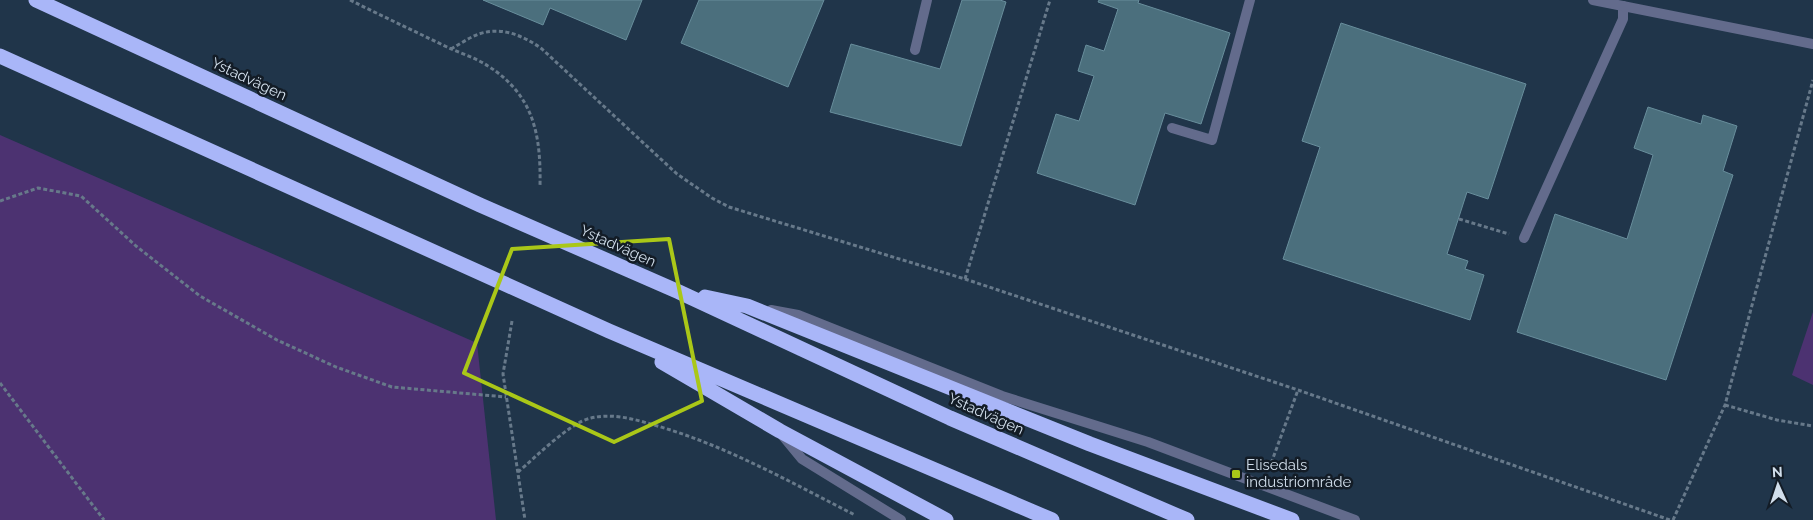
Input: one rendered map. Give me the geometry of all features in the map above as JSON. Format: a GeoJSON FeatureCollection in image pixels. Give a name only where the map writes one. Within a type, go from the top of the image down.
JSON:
{"type":"FeatureCollection","features":[{"type":"Feature","properties":{"kind":"highway","name":"Ystadvägen"},"geometry":{"type":"LineString","coordinates":[[36,0],[480,205],[679,292],[950,418],[1187,520]]}},
{"type":"Feature","properties":{"kind":"highway"},"geometry":{"type":"LineString","coordinates":[[0,56],[609,330],[1052,520]]}},
{"type":"Feature","properties":{"kind":"highway"},"geometry":{"type":"LineString","coordinates":[[679,292],[747,306],[1090,444],[1292,520]]}},
{"type":"Feature","properties":{"kind":"highway"},"geometry":{"type":"LineString","coordinates":[[609,330],[780,431],[946,520]]}},
{"type":"Feature","properties":{"kind":"street"},"geometry":{"type":"LineString","coordinates":[[916,50],[927,0]]}},
{"type":"Feature","properties":{"kind":"street"},"geometry":{"type":"LineString","coordinates":[[1172,128],[1212,140],[1250,0]]}},
{"type":"Feature","properties":{"kind":"street"},"geometry":{"type":"LineString","coordinates":[[1593,0],[1813,44]]}},
{"type":"Feature","properties":{"kind":"street"},"geometry":{"type":"LineString","coordinates":[[1524,238],[1623,19],[1623,6]]}},
{"type":"Feature","properties":{"kind":"street","name":"Ystadvägen"},"geometry":{"type":"LineString","coordinates":[[747,306],[798,316],[1002,396],[1148,442],[1356,520]]}},
{"type":"Feature","properties":{"kind":"street"},"geometry":{"type":"LineString","coordinates":[[780,431],[802,459],[901,520]]}},
{"type":"Feature","properties":{"kind":"path"},"geometry":{"type":"LineString","coordinates":[[350,0],[487,65],[505,78],[516,89],[527,105],[534,122],[539,149],[540,186]]}},
{"type":"Feature","properties":{"kind":"path"},"geometry":{"type":"LineString","coordinates":[[965,279],[1050,0]]}},
{"type":"Feature","properties":{"kind":"path"},"geometry":{"type":"LineString","coordinates":[[451,49],[479,34],[495,31],[512,33],[528,39],[542,49],[677,174],[712,198],[729,207],[965,279],[1298,390],[1672,520],[1725,406],[1813,80]]}},
{"type":"Feature","properties":{"kind":"path"},"geometry":{"type":"LineString","coordinates":[[0,201],[38,188],[81,196],[136,246],[200,296],[277,340],[336,367],[392,387],[506,397]]}},
{"type":"Feature","properties":{"kind":"path"},"geometry":{"type":"LineString","coordinates":[[1459,219],[1524,238]]}},
{"type":"Feature","properties":{"kind":"path"},"geometry":{"type":"LineString","coordinates":[[512,321],[503,374],[525,520]]}},
{"type":"Feature","properties":{"kind":"path"},"geometry":{"type":"LineString","coordinates":[[0,383],[104,520]]}},
{"type":"Feature","properties":{"kind":"path"},"geometry":{"type":"LineString","coordinates":[[1267,474],[1298,390]]}},
{"type":"Feature","properties":{"kind":"path"},"geometry":{"type":"LineString","coordinates":[[1725,406],[1777,420],[1813,426]]}},
{"type":"Feature","properties":{"kind":"path"},"geometry":{"type":"LineString","coordinates":[[518,472],[576,424],[590,418],[605,416],[625,418],[686,434],[725,450],[856,516]]}},
{"type":"Feature","properties":{"kind":"highlighted area"},"geometry":{"type":"Polygon","coordinates":[[[669,239],[702,401],[614,442],[464,373],[512,249],[669,239]]]}},
{"type":"Feature","properties":{"kind":"shaded area"},"geometry":{"type":"Polygon","coordinates":[[[0,135],[477,343],[496,520],[0,520],[0,135]]]}},
{"type":"Feature","properties":{"kind":"shaded area"},"geometry":{"type":"Polygon","coordinates":[[[1813,312],[1813,385],[1792,375],[1813,312]]]}},
{"type":"Feature","properties":{"kind":"building"},"geometry":{"type":"Polygon","coordinates":[[[483,0],[642,0],[626,40],[550,8],[543,25],[483,0]]]}},
{"type":"Feature","properties":{"kind":"building"},"geometry":{"type":"Polygon","coordinates":[[[699,0],[824,0],[788,87],[681,43],[699,0]]]}},
{"type":"Feature","properties":{"kind":"building"},"geometry":{"type":"Polygon","coordinates":[[[962,0],[1000,0],[1006,2],[961,146],[830,112],[851,44],[940,69],[962,0]]]}},
{"type":"Feature","properties":{"kind":"building"},"geometry":{"type":"Polygon","coordinates":[[[1099,0],[1139,0],[1138,3],[1230,33],[1201,124],[1165,113],[1135,205],[1037,173],[1056,114],[1079,121],[1094,76],[1078,71],[1086,45],[1104,51],[1118,9],[1098,2],[1099,0]]]}},
{"type":"Feature","properties":{"kind":"building"},"geometry":{"type":"Polygon","coordinates":[[[1341,23],[1526,84],[1488,199],[1467,192],[1447,254],[1468,261],[1465,269],[1484,275],[1470,320],[1283,259],[1320,147],[1302,141],[1341,23]]]}},
{"type":"Feature","properties":{"kind":"building"},"geometry":{"type":"Polygon","coordinates":[[[1648,107],[1701,124],[1703,115],[1737,126],[1723,171],[1733,175],[1666,380],[1517,332],[1555,214],[1627,239],[1653,155],[1634,148],[1648,107]]]}},
{"type":"Feature","properties":{"kind":"place","name":"Elisedals industriområde"},"geometry":{"type":"Point","coordinates":[1236,474]}}]}
